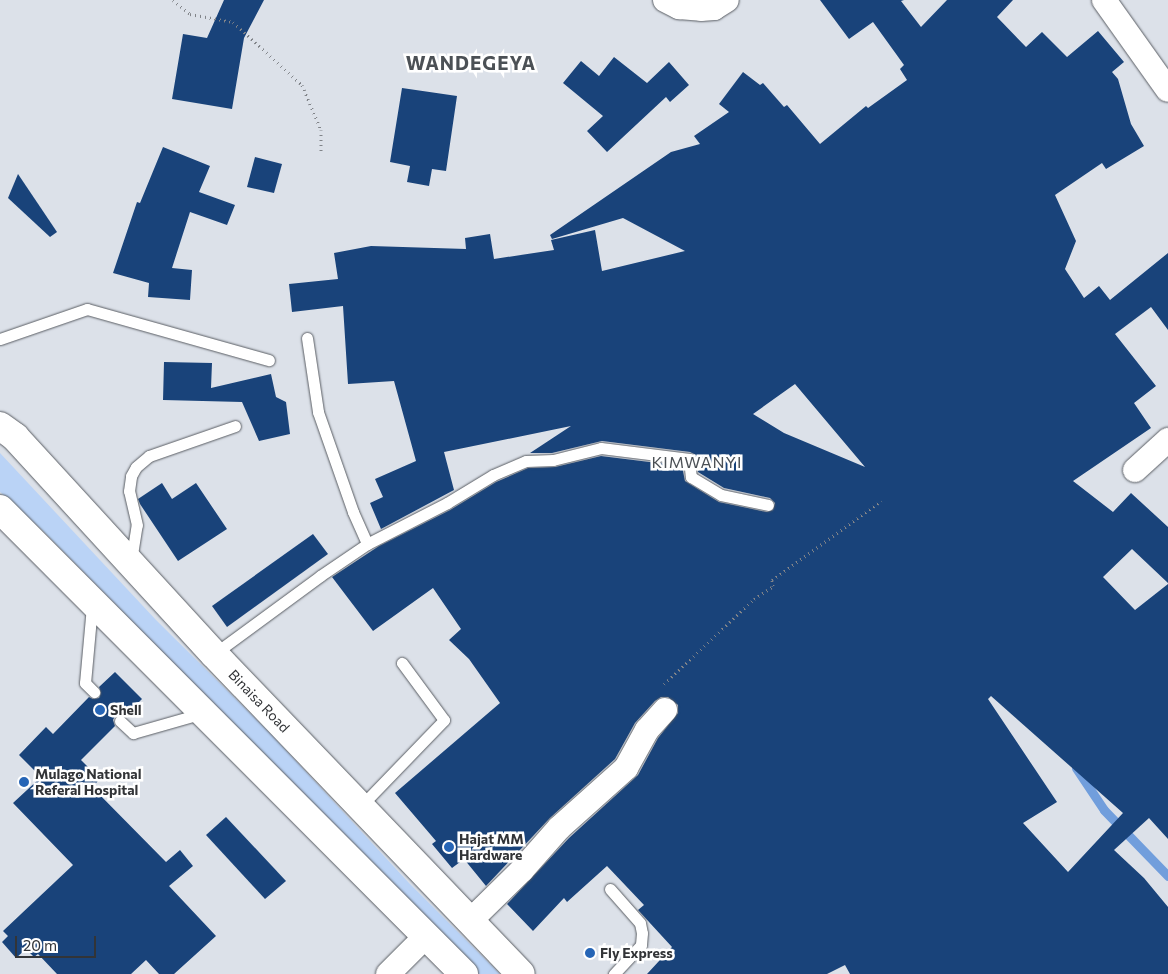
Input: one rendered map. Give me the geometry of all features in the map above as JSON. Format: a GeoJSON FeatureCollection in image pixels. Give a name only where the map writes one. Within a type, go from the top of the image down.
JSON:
{"type":"FeatureCollection","features":[{"type":"Feature","properties":{"kind":"main road","name":"Binaisa Road"},"geometry":{"type":"LineString","coordinates":[[0,426],[15,437],[130,565],[521,974]]}},
{"type":"Feature","properties":{"kind":"main road"},"geometry":{"type":"LineString","coordinates":[[0,509],[464,974]]}},
{"type":"Feature","properties":{"kind":"street"},"geometry":{"type":"LineString","coordinates":[[665,0],[688,8],[714,8],[727,0]]}},
{"type":"Feature","properties":{"kind":"street"},"geometry":{"type":"LineString","coordinates":[[1104,0],[1168,90]]}},
{"type":"Feature","properties":{"kind":"street"},"geometry":{"type":"LineString","coordinates":[[1135,470],[1168,440]]}},
{"type":"Feature","properties":{"kind":"street"},"geometry":{"type":"LineString","coordinates":[[470,921],[522,870],[559,828],[626,768],[647,730],[664,710]]}},
{"type":"Feature","properties":{"kind":"street"},"geometry":{"type":"LineString","coordinates":[[388,974],[427,935]]}},
{"type":"Feature","properties":{"kind":"lane"},"geometry":{"type":"LineString","coordinates":[[0,339],[87,309],[269,360]]}},
{"type":"Feature","properties":{"kind":"lane"},"geometry":{"type":"LineString","coordinates":[[307,338],[318,412],[353,512],[367,544]]}},
{"type":"Feature","properties":{"kind":"lane"},"geometry":{"type":"LineString","coordinates":[[130,565],[137,534],[137,515],[129,491],[130,476],[136,466],[149,456],[235,426]]}},
{"type":"Feature","properties":{"kind":"lane"},"geometry":{"type":"LineString","coordinates":[[214,654],[312,581],[367,544],[447,503],[493,475],[526,461],[553,460],[601,448],[689,459],[691,477],[721,495],[768,505]]}},
{"type":"Feature","properties":{"kind":"lane"},"geometry":{"type":"LineString","coordinates":[[92,600],[85,683],[94,692]]}},
{"type":"Feature","properties":{"kind":"lane"},"geometry":{"type":"LineString","coordinates":[[360,807],[444,720],[402,663]]}},
{"type":"Feature","properties":{"kind":"lane"},"geometry":{"type":"LineString","coordinates":[[120,721],[134,733],[205,713]]}},
{"type":"Feature","properties":{"kind":"lane"},"geometry":{"type":"LineString","coordinates":[[610,889],[640,922],[642,933],[642,946],[614,974]]}},
{"type":"Feature","properties":{"kind":"path"},"geometry":{"type":"LineString","coordinates":[[173,0],[190,14],[233,22],[302,85],[321,130],[321,152]]}},
{"type":"Feature","properties":{"kind":"path"},"geometry":{"type":"LineString","coordinates":[[664,710],[657,701],[657,690],[754,599],[773,586],[772,580],[881,501]]}},
{"type":"Feature","properties":{"kind":"shaded area"},"geometry":{"type":"Polygon","coordinates":[[[0,453],[156,620],[270,733],[409,883],[500,974],[479,974],[42,530],[0,492],[0,453]]]}},
{"type":"Feature","properties":{"kind":"building"},"geometry":{"type":"Polygon","coordinates":[[[224,0],[264,0],[244,38],[232,109],[172,99],[183,34],[207,38],[224,0]]]}},
{"type":"Feature","properties":{"kind":"building"},"geometry":{"type":"Polygon","coordinates":[[[820,0],[904,0],[901,1],[921,27],[947,0],[1013,0],[997,17],[1026,47],[1042,32],[1067,57],[1098,31],[1124,62],[1112,72],[1118,79],[1131,124],[1144,146],[1106,169],[1102,163],[1055,195],[1076,241],[1065,269],[1084,298],[1099,286],[1110,300],[1168,253],[1168,330],[1151,307],[1115,334],[1156,386],[1134,403],[1151,428],[1073,481],[1113,512],[1131,493],[1168,527],[1168,583],[1132,549],[1103,577],[1135,610],[1168,584],[1168,839],[1149,818],[1114,850],[1144,878],[1168,907],[1168,974],[850,974],[845,965],[827,974],[647,974],[672,947],[638,910],[644,905],[607,866],[567,902],[564,898],[533,931],[507,904],[569,838],[638,775],[658,738],[678,713],[678,705],[668,697],[661,697],[655,701],[635,723],[615,759],[550,818],[486,886],[464,859],[452,868],[432,844],[436,841],[395,793],[500,703],[469,659],[449,640],[461,629],[433,588],[373,631],[332,577],[379,546],[450,510],[496,482],[528,468],[555,467],[601,456],[682,466],[685,481],[719,502],[767,512],[773,510],[775,503],[770,498],[724,488],[698,472],[696,455],[690,452],[602,441],[552,453],[530,453],[571,426],[444,452],[454,490],[381,529],[370,503],[383,497],[375,479],[416,461],[394,381],[348,384],[343,306],[292,312],[289,284],[338,279],[334,253],[371,246],[466,249],[465,238],[490,234],[494,259],[554,250],[551,240],[595,230],[602,271],[685,251],[623,218],[552,239],[550,235],[671,152],[700,144],[694,136],[729,112],[719,104],[743,72],[760,85],[763,83],[784,107],[787,105],[820,144],[866,106],[868,108],[907,80],[900,69],[904,65],[873,22],[849,39],[820,0]],[[795,384],[753,414],[784,433],[865,467],[795,384]],[[991,696],[988,699],[1057,802],[1023,823],[1068,872],[1123,813],[991,696]]]}},
{"type":"Feature","properties":{"kind":"building"},"geometry":{"type":"Polygon","coordinates":[[[614,57],[647,83],[669,62],[689,85],[670,102],[666,97],[607,152],[587,131],[603,116],[563,83],[581,61],[599,76],[614,57]]]}},
{"type":"Feature","properties":{"kind":"building"},"geometry":{"type":"Polygon","coordinates":[[[402,88],[457,96],[446,171],[432,169],[429,186],[407,182],[410,166],[390,162],[402,88]]]}},
{"type":"Feature","properties":{"kind":"building"},"geometry":{"type":"Polygon","coordinates":[[[163,147],[210,166],[199,192],[235,205],[227,225],[190,212],[172,268],[192,270],[190,300],[148,297],[149,283],[113,273],[137,202],[140,203],[163,147]]]}},
{"type":"Feature","properties":{"kind":"building"},"geometry":{"type":"Polygon","coordinates":[[[255,157],[282,164],[274,193],[247,187],[255,157]]]}},
{"type":"Feature","properties":{"kind":"building"},"geometry":{"type":"Polygon","coordinates":[[[18,174],[57,232],[50,237],[8,198],[18,174]]]}},
{"type":"Feature","properties":{"kind":"building"},"geometry":{"type":"Polygon","coordinates":[[[164,362],[212,363],[211,388],[271,374],[276,397],[286,402],[290,434],[259,441],[242,402],[163,400],[164,362]]]}},
{"type":"Feature","properties":{"kind":"building"},"geometry":{"type":"Polygon","coordinates":[[[162,483],[172,499],[196,483],[227,529],[178,561],[138,499],[162,483]]]}},
{"type":"Feature","properties":{"kind":"building"},"geometry":{"type":"Polygon","coordinates":[[[313,534],[328,554],[227,627],[212,606],[313,534]]]}},
{"type":"Feature","properties":{"kind":"building"},"geometry":{"type":"Polygon","coordinates":[[[115,672],[142,699],[125,716],[121,714],[115,716],[113,720],[115,726],[81,760],[100,779],[92,787],[166,862],[180,850],[193,866],[169,886],[216,936],[174,974],[159,974],[146,960],[131,974],[57,974],[38,954],[34,957],[26,949],[16,958],[2,942],[8,936],[3,931],[73,865],[13,803],[41,777],[19,755],[46,727],[53,734],[89,697],[93,699],[99,698],[101,693],[99,687],[115,672]]]}},
{"type":"Feature","properties":{"kind":"building"},"geometry":{"type":"Polygon","coordinates":[[[226,817],[286,881],[265,899],[206,835],[226,817]]]}},
{"type":"Feature","properties":{"kind":"waterway"},"geometry":{"type":"LineString","coordinates":[[1076,768],[1104,810],[1168,876]]}},
{"type":"Feature","properties":{"kind":"place","name":"Shell"},"geometry":{"type":"Point","coordinates":[100,710]}},
{"type":"Feature","properties":{"kind":"place","name":"Mulago National Referal Hospital"},"geometry":{"type":"Point","coordinates":[24,782]}},
{"type":"Feature","properties":{"kind":"place","name":"Hajat MM Hardware"},"geometry":{"type":"Point","coordinates":[449,847]}},
{"type":"Feature","properties":{"kind":"place","name":"Fly Express"},"geometry":{"type":"Point","coordinates":[590,953]}},
{"type":"Feature","properties":{"kind":"district","name":"WANDEGEYA"},"geometry":{"type":"Point","coordinates":[471,63]}},
{"type":"Feature","properties":{"kind":"district","name":"KIMWANYI"},"geometry":{"type":"Point","coordinates":[697,462]}}]}
